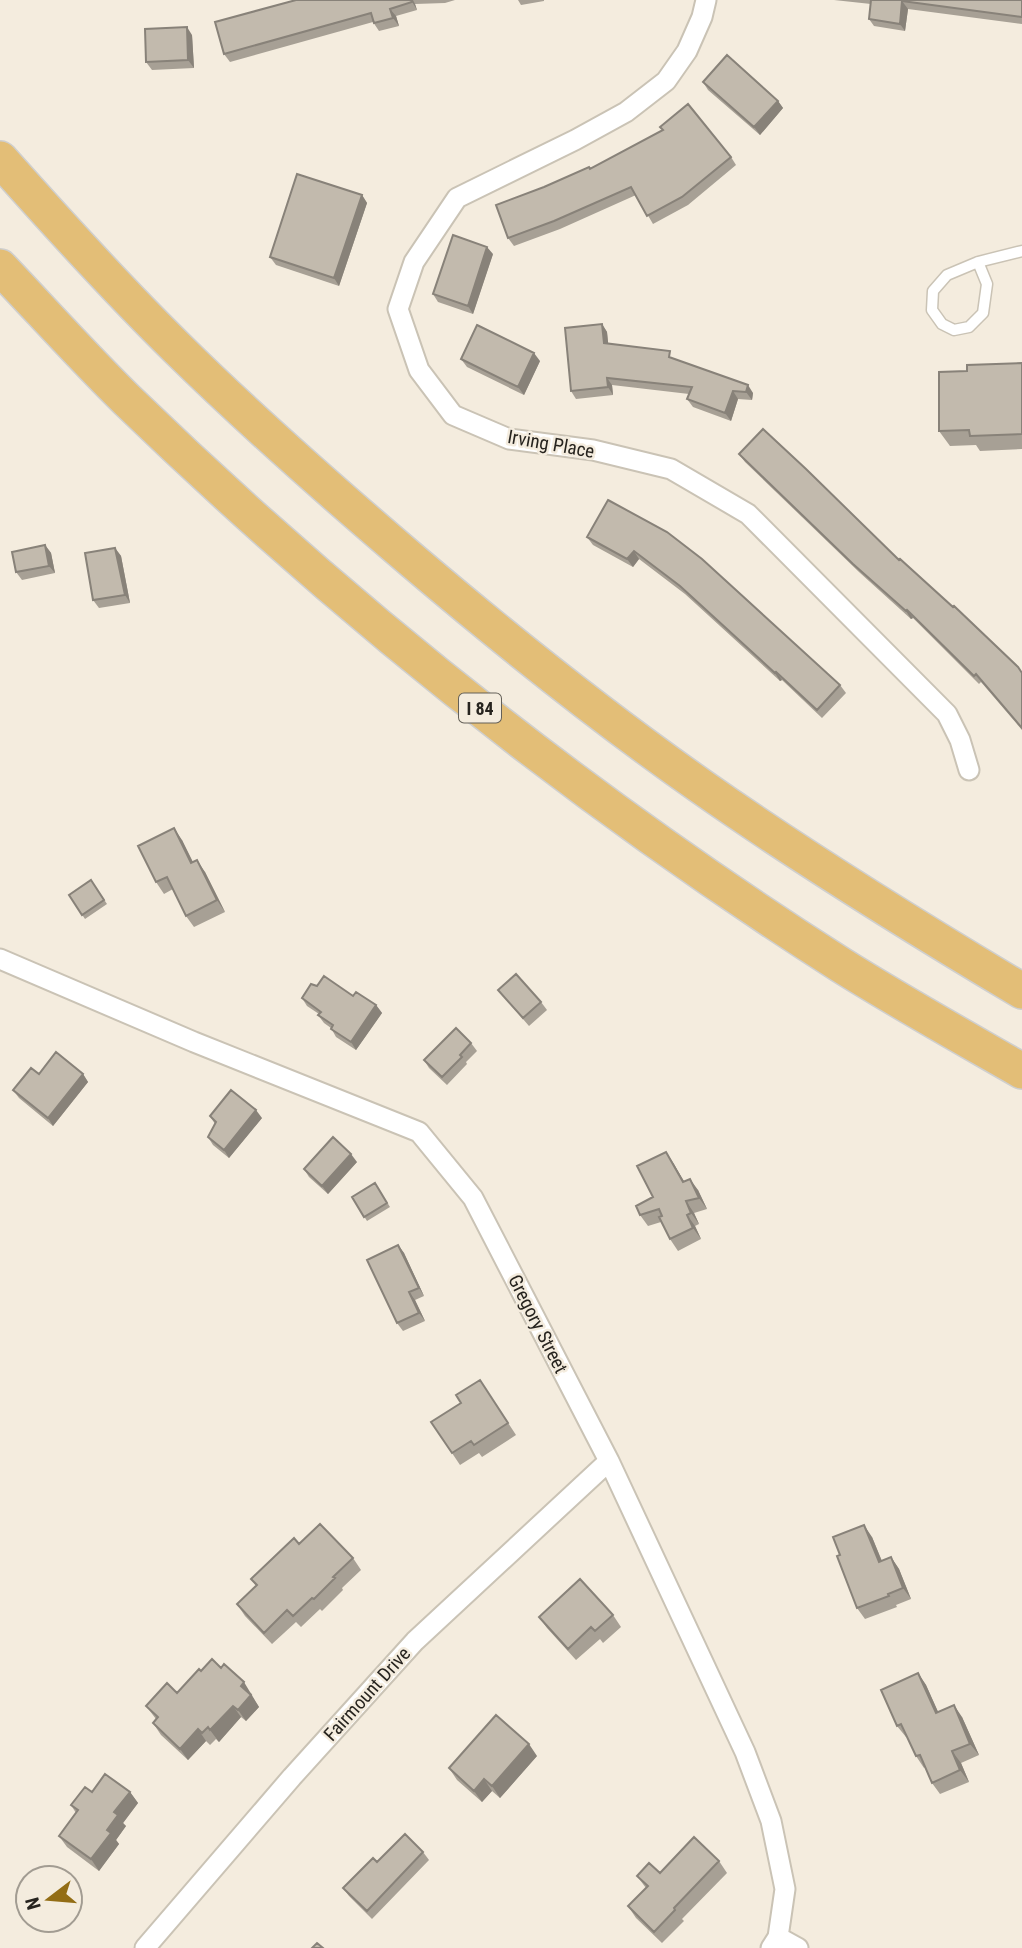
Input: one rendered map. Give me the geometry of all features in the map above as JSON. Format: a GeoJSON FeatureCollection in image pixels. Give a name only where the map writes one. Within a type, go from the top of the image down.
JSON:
{"type":"FeatureCollection","features":[{"type":"Feature","properties":{"kind":"highway"},"geometry":{"type":"LineString","coordinates":[[0,159],[176,347],[272,438],[506,640],[631,735],[780,840],[860,893],[1022,991]]}},
{"type":"Feature","properties":{"kind":"highway","name":"I 84"},"geometry":{"type":"LineString","coordinates":[[0,267],[125,398],[224,491],[319,576],[472,702],[629,821],[736,896],[843,966],[1022,1070]]}},
{"type":"Feature","properties":{"kind":"street","name":"Irving Place"},"geometry":{"type":"LineString","coordinates":[[706,0],[702,17],[687,51],[666,81],[626,112],[457,198],[414,262],[398,309],[419,370],[453,415],[509,439],[593,450],[671,469],[748,514],[947,714],[960,740],[969,770]]}},
{"type":"Feature","properties":{"kind":"street","name":"Gregory Street"},"geometry":{"type":"LineString","coordinates":[[2,965],[419,1132],[473,1198],[609,1461],[745,1752],[771,1821],[785,1889],[774,1943]]}},
{"type":"Feature","properties":{"kind":"street","name":"Fairmount Drive"},"geometry":{"type":"LineString","coordinates":[[145,1948],[292,1777],[415,1641],[609,1461]]}},
{"type":"Feature","properties":{"kind":"street"},"geometry":{"type":"LineString","coordinates":[[774,1943],[798,1948]]}},
{"type":"Feature","properties":{"kind":"lane"},"geometry":{"type":"LineString","coordinates":[[978,262],[987,284],[983,313],[969,327],[954,330],[942,324],[932,310],[933,292],[947,275],[978,262],[1022,251]]}},
{"type":"Feature","properties":{"kind":"building"},"geometry":{"type":"Polygon","coordinates":[[[296,0],[412,2],[390,9],[393,18],[374,23],[371,13],[224,54],[215,22],[296,0]]]}},
{"type":"Feature","properties":{"kind":"building"},"geometry":{"type":"Polygon","coordinates":[[[871,0],[1022,0],[1022,17],[902,1],[900,24],[869,19],[871,0]]]}},
{"type":"Feature","properties":{"kind":"building"},"geometry":{"type":"Polygon","coordinates":[[[187,27],[188,60],[146,62],[145,29],[187,27]]]}},
{"type":"Feature","properties":{"kind":"building"},"geometry":{"type":"Polygon","coordinates":[[[727,55],[778,101],[754,127],[703,82],[727,55]]]}},
{"type":"Feature","properties":{"kind":"building"},"geometry":{"type":"Polygon","coordinates":[[[688,104],[731,157],[682,197],[647,216],[631,187],[508,238],[496,205],[589,167],[590,169],[663,130],[660,127],[688,104]]]}},
{"type":"Feature","properties":{"kind":"building"},"geometry":{"type":"Polygon","coordinates":[[[297,174],[362,195],[334,278],[270,257],[297,174]]]}},
{"type":"Feature","properties":{"kind":"building"},"geometry":{"type":"Polygon","coordinates":[[[453,235],[487,247],[468,306],[433,294],[453,235]]]}},
{"type":"Feature","properties":{"kind":"building"},"geometry":{"type":"Polygon","coordinates":[[[602,324],[604,343],[670,351],[669,357],[748,385],[746,392],[733,391],[725,413],[687,399],[692,387],[607,378],[608,387],[571,391],[565,328],[602,324]]]}},
{"type":"Feature","properties":{"kind":"building"},"geometry":{"type":"Polygon","coordinates":[[[477,325],[534,353],[518,387],[461,359],[477,325]]]}},
{"type":"Feature","properties":{"kind":"building"},"geometry":{"type":"Polygon","coordinates":[[[1022,363],[1022,434],[970,436],[969,430],[939,431],[939,372],[967,371],[967,365],[1022,363]]]}},
{"type":"Feature","properties":{"kind":"building"},"geometry":{"type":"Polygon","coordinates":[[[763,429],[899,560],[954,606],[1018,667],[1022,673],[1022,728],[976,674],[974,676],[907,610],[853,564],[739,454],[763,429]]]}},
{"type":"Feature","properties":{"kind":"building"},"geometry":{"type":"Polygon","coordinates":[[[608,500],[667,532],[702,559],[840,685],[817,710],[680,586],[634,551],[627,559],[587,537],[608,500]]]}},
{"type":"Feature","properties":{"kind":"building"},"geometry":{"type":"Polygon","coordinates":[[[45,545],[49,566],[16,572],[12,552],[45,545]]]}},
{"type":"Feature","properties":{"kind":"building"},"geometry":{"type":"Polygon","coordinates":[[[115,548],[125,595],[93,600],[85,553],[115,548]]]}},
{"type":"Feature","properties":{"kind":"building"},"geometry":{"type":"Polygon","coordinates":[[[174,828],[191,863],[197,860],[217,900],[186,916],[167,877],[156,882],[138,846],[174,828]]]}},
{"type":"Feature","properties":{"kind":"building"},"geometry":{"type":"Polygon","coordinates":[[[91,880],[104,900],[82,915],[69,895],[91,880]]]}},
{"type":"Feature","properties":{"kind":"building"},"geometry":{"type":"Polygon","coordinates":[[[516,974],[541,1002],[523,1018],[498,990],[516,974]]]}},
{"type":"Feature","properties":{"kind":"building"},"geometry":{"type":"Polygon","coordinates":[[[324,976],[353,996],[356,992],[376,1005],[351,1042],[331,1029],[333,1025],[318,1015],[321,1012],[302,998],[311,984],[317,986],[324,976]]]}},
{"type":"Feature","properties":{"kind":"building"},"geometry":{"type":"Polygon","coordinates":[[[456,1028],[471,1043],[460,1055],[462,1057],[442,1077],[424,1060],[456,1028]]]}},
{"type":"Feature","properties":{"kind":"building"},"geometry":{"type":"Polygon","coordinates":[[[56,1052],[83,1074],[48,1118],[13,1090],[31,1068],[39,1074],[56,1052]]]}},
{"type":"Feature","properties":{"kind":"building"},"geometry":{"type":"Polygon","coordinates":[[[231,1090],[256,1110],[224,1150],[208,1137],[216,1122],[210,1116],[231,1090]]]}},
{"type":"Feature","properties":{"kind":"building"},"geometry":{"type":"Polygon","coordinates":[[[333,1137],[351,1154],[322,1186],[304,1169],[333,1137]]]}},
{"type":"Feature","properties":{"kind":"building"},"geometry":{"type":"Polygon","coordinates":[[[666,1152],[683,1182],[690,1179],[699,1198],[686,1201],[691,1213],[687,1215],[693,1228],[670,1239],[659,1217],[662,1216],[659,1209],[640,1215],[636,1206],[653,1197],[637,1166],[666,1152]]]}},
{"type":"Feature","properties":{"kind":"building"},"geometry":{"type":"Polygon","coordinates":[[[375,1183],[387,1203],[364,1217],[352,1197],[375,1183]]]}},
{"type":"Feature","properties":{"kind":"building"},"geometry":{"type":"Polygon","coordinates":[[[398,1245],[419,1288],[409,1292],[419,1313],[397,1323],[367,1260],[398,1245]]]}},
{"type":"Feature","properties":{"kind":"building"},"geometry":{"type":"Polygon","coordinates":[[[480,1380],[508,1423],[474,1445],[471,1441],[452,1453],[431,1422],[461,1403],[456,1395],[480,1380]]]}},
{"type":"Feature","properties":{"kind":"building"},"geometry":{"type":"Polygon","coordinates":[[[320,1524],[353,1558],[314,1599],[293,1616],[287,1610],[264,1633],[237,1604],[257,1585],[251,1579],[294,1538],[299,1544],[320,1524]]]}},
{"type":"Feature","properties":{"kind":"building"},"geometry":{"type":"Polygon","coordinates":[[[864,1525],[879,1562],[891,1557],[903,1588],[857,1608],[837,1556],[840,1555],[833,1537],[864,1525]]]}},
{"type":"Feature","properties":{"kind":"building"},"geometry":{"type":"Polygon","coordinates":[[[580,1579],[613,1615],[595,1631],[591,1627],[568,1649],[539,1617],[580,1579]]]}},
{"type":"Feature","properties":{"kind":"building"},"geometry":{"type":"Polygon","coordinates":[[[212,1659],[221,1668],[224,1664],[244,1682],[241,1686],[251,1695],[238,1710],[233,1706],[210,1730],[208,1727],[202,1733],[198,1729],[180,1749],[153,1723],[158,1717],[146,1706],[167,1683],[177,1693],[212,1659]]]}},
{"type":"Feature","properties":{"kind":"building"},"geometry":{"type":"Polygon","coordinates":[[[918,1673],[936,1713],[954,1705],[970,1744],[952,1751],[960,1770],[932,1783],[920,1755],[916,1756],[901,1724],[897,1726],[881,1690],[918,1673]]]}},
{"type":"Feature","properties":{"kind":"building"},"geometry":{"type":"Polygon","coordinates":[[[496,1715],[529,1744],[492,1786],[484,1779],[474,1791],[449,1768],[496,1715]]]}},
{"type":"Feature","properties":{"kind":"building"},"geometry":{"type":"Polygon","coordinates":[[[105,1774],[130,1792],[114,1812],[118,1815],[107,1830],[111,1833],[91,1859],[59,1836],[78,1810],[71,1805],[85,1787],[92,1792],[105,1774]]]}},
{"type":"Feature","properties":{"kind":"building"},"geometry":{"type":"Polygon","coordinates":[[[405,1834],[423,1852],[367,1911],[343,1888],[373,1858],[377,1862],[405,1834]]]}},
{"type":"Feature","properties":{"kind":"building"},"geometry":{"type":"Polygon","coordinates":[[[694,1837],[719,1861],[654,1932],[628,1906],[648,1886],[637,1876],[649,1863],[660,1873],[694,1837]]]}}]}
